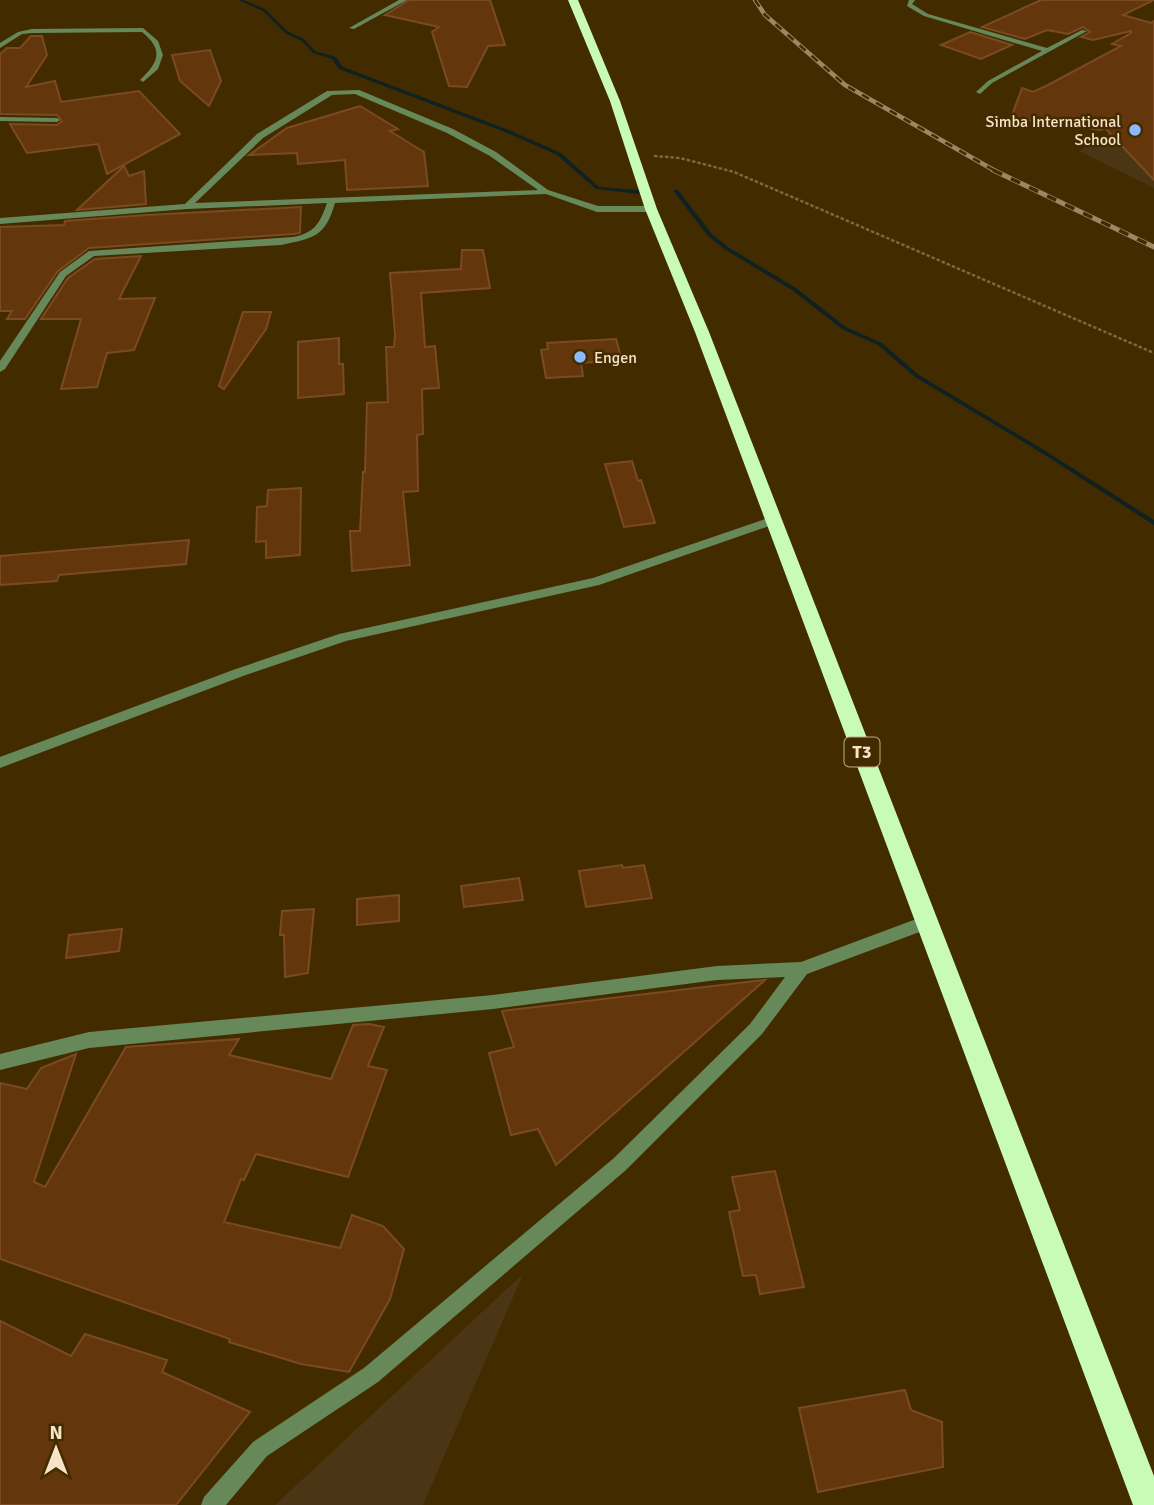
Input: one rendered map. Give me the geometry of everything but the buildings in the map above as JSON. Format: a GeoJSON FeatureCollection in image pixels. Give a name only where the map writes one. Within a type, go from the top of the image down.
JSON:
{"type":"FeatureCollection","features":[{"type":"Feature","properties":{"kind":"highway","name":"T3"},"geometry":{"type":"LineString","coordinates":[[573,0],[615,101],[651,209],[702,332],[1149,1505]]}},
{"type":"Feature","properties":{"kind":"street"},"geometry":{"type":"LineString","coordinates":[[352,28],[404,0]]}},
{"type":"Feature","properties":{"kind":"street"},"geometry":{"type":"LineString","coordinates":[[912,0],[909,5],[912,9],[926,15],[1045,50]]}},
{"type":"Feature","properties":{"kind":"street"},"geometry":{"type":"LineString","coordinates":[[980,92],[990,82],[1084,31]]}},
{"type":"Feature","properties":{"kind":"street"},"geometry":{"type":"LineString","coordinates":[[187,206],[260,136],[330,93],[343,91],[356,92],[450,131],[493,154],[547,192],[597,209],[651,209]]}},
{"type":"Feature","properties":{"kind":"street"},"geometry":{"type":"LineString","coordinates":[[0,221],[187,206],[547,192]]}},
{"type":"Feature","properties":{"kind":"street"},"geometry":{"type":"LineString","coordinates":[[0,369],[63,274],[92,253],[281,242],[304,237],[316,234],[324,226],[332,200]]}},
{"type":"Feature","properties":{"kind":"street"},"geometry":{"type":"LineString","coordinates":[[0,763],[238,673],[344,637],[595,582],[774,520]]}},
{"type":"Feature","properties":{"kind":"street"},"geometry":{"type":"LineString","coordinates":[[0,1062],[89,1040],[493,1002],[717,973],[801,969],[927,922]]}},
{"type":"Feature","properties":{"kind":"street"},"geometry":{"type":"LineString","coordinates":[[212,1505],[260,1449],[371,1375],[620,1164],[756,1029],[801,969]]}},
{"type":"Feature","properties":{"kind":"lane"},"geometry":{"type":"LineString","coordinates":[[0,46],[20,33],[33,31],[143,30],[158,45],[159,62],[157,70],[143,80]]}},
{"type":"Feature","properties":{"kind":"lane"},"geometry":{"type":"LineString","coordinates":[[0,119],[57,120]]}},
{"type":"Feature","properties":{"kind":"path"},"geometry":{"type":"LineString","coordinates":[[632,155],[680,158],[734,172],[1154,353]]}},
{"type":"Feature","properties":{"kind":"shaded area","name":"Simba International School"},"geometry":{"type":"Polygon","coordinates":[[[1154,109],[1154,188],[1079,151],[1154,109]]]}},
{"type":"Feature","properties":{"kind":"shaded area"},"geometry":{"type":"Polygon","coordinates":[[[523,1274],[423,1505],[275,1505],[523,1274]]]}},
{"type":"Feature","properties":{"kind":"waterway"},"geometry":{"type":"LineString","coordinates":[[240,0],[264,10],[286,32],[303,40],[314,52],[334,58],[341,68],[507,131],[559,154],[598,188],[639,192]]}},
{"type":"Feature","properties":{"kind":"waterway"},"geometry":{"type":"LineString","coordinates":[[676,191],[710,235],[726,248],[794,289],[844,328],[880,344],[917,376],[1042,451],[1154,523]]}},
{"type":"Feature","properties":{"kind":"railway"},"geometry":{"type":"LineString","coordinates":[[755,0],[765,15],[845,85],[996,171]]}},
{"type":"Feature","properties":{"kind":"railway"},"geometry":{"type":"LineString","coordinates":[[996,171],[1154,247]]}},
{"type":"Feature","properties":{"kind":"place","name":"Simba International School"},"geometry":{"type":"Point","coordinates":[1135,130]}},
{"type":"Feature","properties":{"kind":"place","name":"Engen"},"geometry":{"type":"Point","coordinates":[580,357]}}]}
